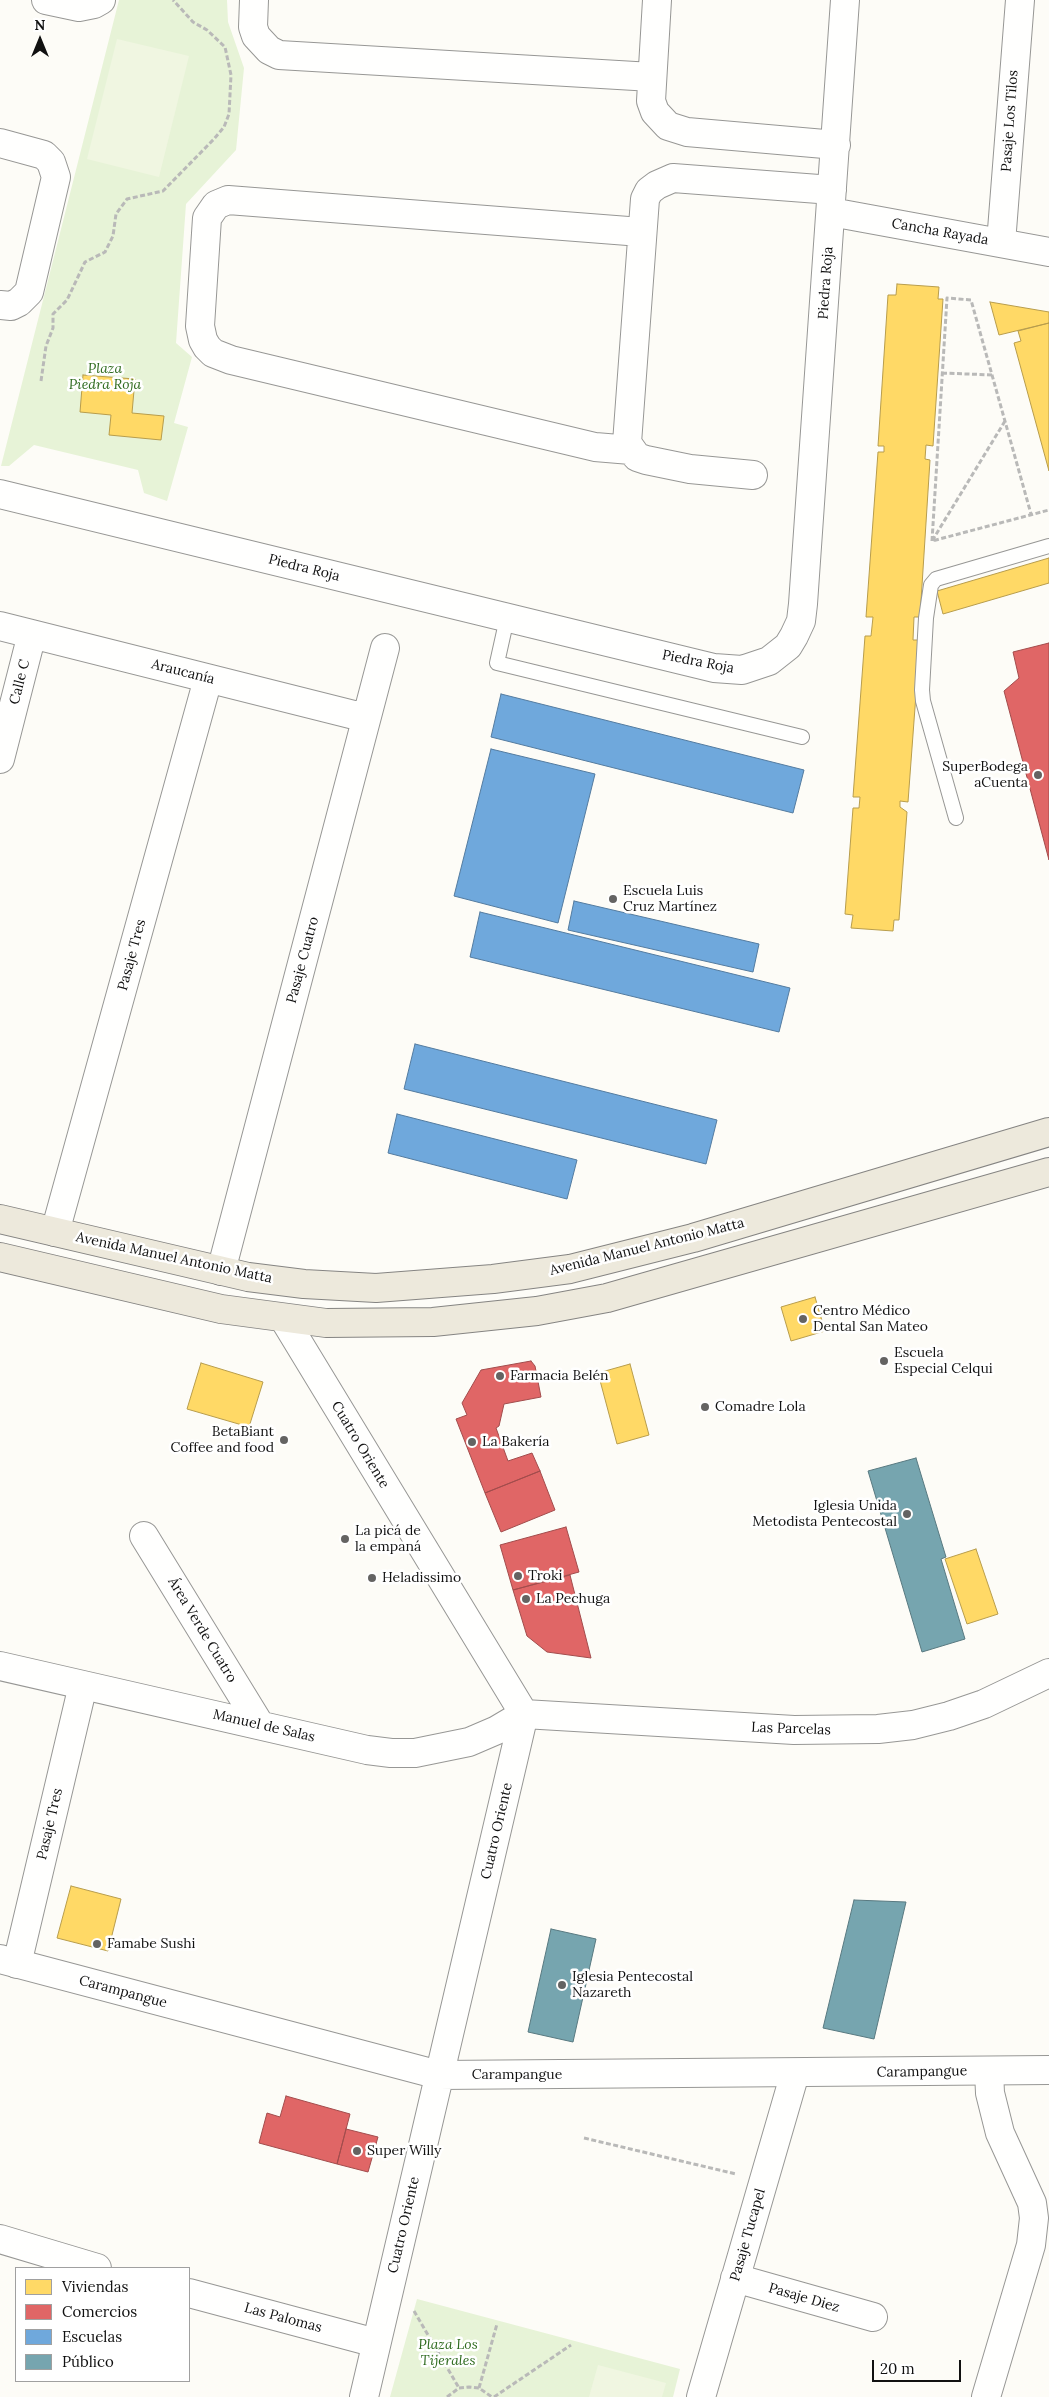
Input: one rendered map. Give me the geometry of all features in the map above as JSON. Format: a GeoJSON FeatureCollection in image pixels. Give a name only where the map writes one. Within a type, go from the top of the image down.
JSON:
{"type":"FeatureCollection","features":[{"type":"Feature","properties":{"kind":"main road","name":"Avenida Manuel Antonio Matta"},"geometry":{"type":"LineString","coordinates":[[0,1219],[248,1277],[304,1284],[376,1288],[493,1279],[570,1268],[693,1238],[1049,1132]]}},
{"type":"Feature","properties":{"kind":"main road"},"geometry":{"type":"LineString","coordinates":[[0,1257],[174,1300],[284,1319],[363,1324],[433,1322],[538,1311],[590,1301],[692,1275],[1049,1172]]}},
{"type":"Feature","properties":{"kind":"main road"},"geometry":{"type":"LineString","coordinates":[[248,1277],[267,1295],[284,1319]]}},
{"type":"Feature","properties":{"kind":"street"},"geometry":{"type":"LineString","coordinates":[[46,0],[79,7],[94,4],[101,0]]}},
{"type":"Feature","properties":{"kind":"street"},"geometry":{"type":"LineString","coordinates":[[254,0],[253,27],[256,36],[269,50],[279,55],[652,77]]}},
{"type":"Feature","properties":{"kind":"street"},"geometry":{"type":"LineString","coordinates":[[657,0],[651,96],[655,112],[668,126],[677,131],[836,145]]}},
{"type":"Feature","properties":{"kind":"street","name":"Piedra Roja"},"geometry":{"type":"LineString","coordinates":[[0,494],[728,670],[742,670],[762,664],[788,646],[801,620],[803,604],[845,0]]}},
{"type":"Feature","properties":{"kind":"street","name":"Pasaje Los Tilos"},"geometry":{"type":"LineString","coordinates":[[1001,243],[1020,0]]}},
{"type":"Feature","properties":{"kind":"street"},"geometry":{"type":"LineString","coordinates":[[0,143],[44,155],[51,162],[56,177],[29,292],[19,302],[11,306],[0,305]]}},
{"type":"Feature","properties":{"kind":"street","name":"Cancha Rayada"},"geometry":{"type":"LineString","coordinates":[[641,232],[643,208],[649,191],[673,178],[832,201],[1001,243],[1049,252]]}},
{"type":"Feature","properties":{"kind":"street"},"geometry":{"type":"LineString","coordinates":[[631,450],[595,447],[231,360],[213,353],[203,340],[200,326],[207,218],[216,206],[228,200],[641,232],[626,436],[631,450],[637,457],[646,460],[690,469],[753,475]]}},
{"type":"Feature","properties":{"kind":"street","name":"Araucanía"},"geometry":{"type":"LineString","coordinates":[[0,626],[366,718]]}},
{"type":"Feature","properties":{"kind":"street","name":"Calle C"},"geometry":{"type":"LineString","coordinates":[[0,759],[32,634]]}},
{"type":"Feature","properties":{"kind":"street","name":"Pasaje Cuatro"},"geometry":{"type":"LineString","coordinates":[[221,1271],[385,648]]}},
{"type":"Feature","properties":{"kind":"street","name":"Pasaje Tres"},"geometry":{"type":"LineString","coordinates":[[55,1232],[208,679]]}},
{"type":"Feature","properties":{"kind":"street","name":"Cuatro Oriente"},"geometry":{"type":"LineString","coordinates":[[284,1319],[524,1714],[364,2397]]}},
{"type":"Feature","properties":{"kind":"street","name":"Área Verde Cuatro"},"geometry":{"type":"LineString","coordinates":[[144,1536],[260,1724]]}},
{"type":"Feature","properties":{"kind":"street","name":"Manuel de Salas"},"geometry":{"type":"LineString","coordinates":[[0,1666],[367,1750],[415,1753],[469,1742],[497,1730],[524,1714]]}},
{"type":"Feature","properties":{"kind":"street","name":"Las Parcelas"},"geometry":{"type":"LineString","coordinates":[[524,1714],[794,1730],[878,1730],[950,1716],[984,1704],[1049,1673]]}},
{"type":"Feature","properties":{"kind":"street","name":"Pasaje Tres"},"geometry":{"type":"LineString","coordinates":[[9,1962],[83,1685]]}},
{"type":"Feature","properties":{"kind":"street","name":"Carampangue"},"geometry":{"type":"LineString","coordinates":[[9,1962],[439,2075],[1049,2070]]}},
{"type":"Feature","properties":{"kind":"street"},"geometry":{"type":"LineString","coordinates":[[986,2397],[1031,2245],[1034,2218],[1032,2203],[1000,2133],[990,2093],[989,2071]]}},
{"type":"Feature","properties":{"kind":"street","name":"Pasaje Tucapel"},"geometry":{"type":"LineString","coordinates":[[701,2397],[795,2073]]}},
{"type":"Feature","properties":{"kind":"street"},"geometry":{"type":"LineString","coordinates":[[0,2239],[93,2267]]}},
{"type":"Feature","properties":{"kind":"street","name":"Pasaje Diez"},"geometry":{"type":"LineString","coordinates":[[735,2278],[873,2317]]}},
{"type":"Feature","properties":{"kind":"street","name":"Las Palomas"},"geometry":{"type":"LineString","coordinates":[[190,2293],[376,2344]]}},
{"type":"Feature","properties":{"kind":"lane"},"geometry":{"type":"LineString","coordinates":[[956,818],[923,702],[926,618],[931,585],[936,579],[1049,546]]}},
{"type":"Feature","properties":{"kind":"lane"},"geometry":{"type":"LineString","coordinates":[[507,618],[497,664],[802,737]]}},
{"type":"Feature","properties":{"kind":"path"},"geometry":{"type":"LineString","coordinates":[[41,381],[46,346],[53,328],[52,314],[67,300],[85,262],[105,252],[113,236],[116,214],[127,199],[163,191],[224,128],[229,114],[231,75],[225,47],[207,30],[193,22],[172,0]]}},
{"type":"Feature","properties":{"kind":"path"},"geometry":{"type":"LineString","coordinates":[[932,541],[947,298],[971,300],[1032,514]]}},
{"type":"Feature","properties":{"kind":"path"},"geometry":{"type":"LineString","coordinates":[[942,373],[993,375]]}},
{"type":"Feature","properties":{"kind":"path"},"geometry":{"type":"LineString","coordinates":[[932,541],[1005,421]]}},
{"type":"Feature","properties":{"kind":"path"},"geometry":{"type":"LineString","coordinates":[[932,541],[1049,510]]}},
{"type":"Feature","properties":{"kind":"path"},"geometry":{"type":"LineString","coordinates":[[584,2138],[763,2181]]}},
{"type":"Feature","properties":{"kind":"path"},"geometry":{"type":"LineString","coordinates":[[392,2275],[459,2388]]}},
{"type":"Feature","properties":{"kind":"path"},"geometry":{"type":"LineString","coordinates":[[479,2388],[497,2324]]}},
{"type":"Feature","properties":{"kind":"path"},"geometry":{"type":"LineString","coordinates":[[447,2397],[459,2388],[479,2388],[493,2397],[571,2345]]}},
{"type":"Feature","properties":{"kind":"green space","name":"Plaza Piedra Roja"},"geometry":{"type":"Polygon","coordinates":[[[119,0],[227,0],[228,22],[244,68],[236,150],[186,204],[176,343],[192,357],[174,423],[188,427],[167,501],[144,493],[138,470],[34,445],[9,466],[1,466],[119,0]]]}},
{"type":"Feature","properties":{"kind":"green space"},"geometry":{"type":"Polygon","coordinates":[[[117,39],[189,56],[159,177],[87,159],[117,39]]]}},
{"type":"Feature","properties":{"kind":"green space","name":"Plaza Los Tijerales"},"geometry":{"type":"Polygon","coordinates":[[[417,2299],[680,2369],[673,2397],[390,2397],[417,2299]]]}},
{"type":"Feature","properties":{"kind":"green space"},"geometry":{"type":"Polygon","coordinates":[[[598,2365],[666,2383],[662,2397],[589,2397],[598,2365]]]}},
{"type":"Feature","properties":{"kind":"building: Viviendas"},"geometry":{"type":"Polygon","coordinates":[[[897,284],[939,287],[938,299],[943,299],[933,446],[926,445],[925,459],[930,460],[920,617],[914,617],[913,640],[920,640],[908,802],[900,801],[900,807],[907,812],[899,920],[894,920],[893,931],[851,928],[853,915],[845,914],[853,808],[859,808],[860,797],[853,797],[865,636],[871,636],[873,617],[866,617],[878,452],[884,452],[884,446],[878,446],[888,295],[896,295],[897,284]]]}},
{"type":"Feature","properties":{"kind":"building: Viviendas"},"geometry":{"type":"Polygon","coordinates":[[[990,302],[1049,312],[1049,323],[999,335],[990,302]]]}},
{"type":"Feature","properties":{"kind":"building: Viviendas"},"geometry":{"type":"Polygon","coordinates":[[[1049,323],[1049,471],[1014,343],[1021,341],[1018,331],[1049,323]]]}},
{"type":"Feature","properties":{"kind":"building: Viviendas"},"geometry":{"type":"Polygon","coordinates":[[[83,375],[135,379],[132,413],[164,416],[161,440],[109,435],[111,415],[80,412],[83,375]]]}},
{"type":"Feature","properties":{"kind":"building: Viviendas"},"geometry":{"type":"Polygon","coordinates":[[[1049,558],[1049,583],[943,614],[937,591],[1049,558]]]}},
{"type":"Feature","properties":{"kind":"building: Viviendas","name":"Centro Médico Dental San Mateo"},"geometry":{"type":"Polygon","coordinates":[[[815,1297],[825,1331],[791,1341],[781,1307],[815,1297]]]}},
{"type":"Feature","properties":{"kind":"building: Viviendas"},"geometry":{"type":"Polygon","coordinates":[[[201,1363],[263,1382],[249,1427],[187,1409],[201,1363]]]}},
{"type":"Feature","properties":{"kind":"building: Viviendas"},"geometry":{"type":"Polygon","coordinates":[[[630,1364],[649,1435],[617,1444],[598,1373],[630,1364]]]}},
{"type":"Feature","properties":{"kind":"building: Viviendas"},"geometry":{"type":"Polygon","coordinates":[[[976,1549],[998,1614],[967,1624],[945,1559],[976,1549]]]}},
{"type":"Feature","properties":{"kind":"building: Viviendas"},"geometry":{"type":"Polygon","coordinates":[[[71,1886],[121,1899],[108,1951],[57,1938],[71,1886]]]}},
{"type":"Feature","properties":{"kind":"building: Comercios","name":"SuperBodega aCuenta"},"geometry":{"type":"Polygon","coordinates":[[[1049,643],[1049,860],[1004,691],[1019,678],[1013,652],[1049,643]]]}},
{"type":"Feature","properties":{"kind":"building: Comercios"},"geometry":{"type":"Polygon","coordinates":[[[531,1361],[535,1366],[541,1397],[504,1404],[499,1426],[496,1428],[508,1461],[532,1453],[540,1471],[485,1493],[456,1419],[467,1415],[462,1403],[481,1370],[531,1361]]]}},
{"type":"Feature","properties":{"kind":"building: Comercios"},"geometry":{"type":"Polygon","coordinates":[[[540,1471],[555,1510],[501,1532],[485,1493],[540,1471]]]}},
{"type":"Feature","properties":{"kind":"building: Comercios"},"geometry":{"type":"Polygon","coordinates":[[[566,1527],[579,1572],[513,1590],[500,1545],[566,1527]]]}},
{"type":"Feature","properties":{"kind":"building: Comercios"},"geometry":{"type":"Polygon","coordinates":[[[570,1575],[591,1658],[547,1652],[527,1636],[513,1590],[570,1575]]]}},
{"type":"Feature","properties":{"kind":"building: Comercios"},"geometry":{"type":"Polygon","coordinates":[[[286,2096],[350,2114],[337,2164],[259,2143],[267,2113],[280,2117],[286,2096]]]}},
{"type":"Feature","properties":{"kind":"building: Comercios","name":"Super Willy"},"geometry":{"type":"Polygon","coordinates":[[[346,2129],[378,2137],[368,2172],[337,2164],[346,2129]]]}},
{"type":"Feature","properties":{"kind":"building: Escuelas"},"geometry":{"type":"Polygon","coordinates":[[[501,694],[804,770],[793,813],[491,737],[501,694]]]}},
{"type":"Feature","properties":{"kind":"building: Escuelas"},"geometry":{"type":"Polygon","coordinates":[[[491,749],[595,774],[558,923],[454,896],[491,749]]]}},
{"type":"Feature","properties":{"kind":"building: Escuelas"},"geometry":{"type":"Polygon","coordinates":[[[574,901],[759,944],[753,972],[568,930],[574,901]]]}},
{"type":"Feature","properties":{"kind":"building: Escuelas"},"geometry":{"type":"Polygon","coordinates":[[[480,912],[790,988],[779,1032],[470,957],[480,912]]]}},
{"type":"Feature","properties":{"kind":"building: Escuelas"},"geometry":{"type":"Polygon","coordinates":[[[415,1044],[717,1120],[706,1164],[404,1089],[415,1044]]]}},
{"type":"Feature","properties":{"kind":"building: Escuelas"},"geometry":{"type":"Polygon","coordinates":[[[397,1114],[577,1160],[567,1199],[388,1153],[397,1114]]]}},
{"type":"Feature","properties":{"kind":"building: Público","name":"Iglesia Unida Metodista Pentecostal"},"geometry":{"type":"Polygon","coordinates":[[[916,1458],[946,1557],[941,1559],[965,1639],[922,1652],[868,1471],[916,1458]]]}},
{"type":"Feature","properties":{"kind":"building: Público"},"geometry":{"type":"Polygon","coordinates":[[[854,1900],[906,1902],[874,2039],[823,2028],[854,1900]]]}},
{"type":"Feature","properties":{"kind":"building: Público","name":"Iglesia Pentecostal Nazareth"},"geometry":{"type":"Polygon","coordinates":[[[551,1929],[596,1939],[573,2042],[528,2032],[551,1929]]]}},
{"type":"Feature","properties":{"kind":"place","name":"SuperBodega aCuenta"},"geometry":{"type":"Point","coordinates":[1038,775]}},
{"type":"Feature","properties":{"kind":"place","name":"Escuela Luis Cruz Martínez"},"geometry":{"type":"Point","coordinates":[613,899]}},
{"type":"Feature","properties":{"kind":"place","name":"Centro Médico Dental San Mateo"},"geometry":{"type":"Point","coordinates":[803,1319]}},
{"type":"Feature","properties":{"kind":"place","name":"Escuela Especial Celqui"},"geometry":{"type":"Point","coordinates":[884,1361]}},
{"type":"Feature","properties":{"kind":"place","name":"Farmacia Belén"},"geometry":{"type":"Point","coordinates":[500,1376]}},
{"type":"Feature","properties":{"kind":"place","name":"Comadre Lola"},"geometry":{"type":"Point","coordinates":[705,1407]}},
{"type":"Feature","properties":{"kind":"place","name":"BetaBiant Coffee and food"},"geometry":{"type":"Point","coordinates":[284,1440]}},
{"type":"Feature","properties":{"kind":"place","name":"La Bakería"},"geometry":{"type":"Point","coordinates":[472,1442]}},
{"type":"Feature","properties":{"kind":"place","name":"Iglesia Unida Metodista Pentecostal"},"geometry":{"type":"Point","coordinates":[907,1514]}},
{"type":"Feature","properties":{"kind":"place","name":"La picá de la empaná"},"geometry":{"type":"Point","coordinates":[345,1539]}},
{"type":"Feature","properties":{"kind":"place","name":"Troki"},"geometry":{"type":"Point","coordinates":[518,1576]}},
{"type":"Feature","properties":{"kind":"place","name":"Heladissimo"},"geometry":{"type":"Point","coordinates":[372,1578]}},
{"type":"Feature","properties":{"kind":"place","name":"La Pechuga"},"geometry":{"type":"Point","coordinates":[526,1599]}},
{"type":"Feature","properties":{"kind":"place","name":"Famabe Sushi"},"geometry":{"type":"Point","coordinates":[97,1944]}},
{"type":"Feature","properties":{"kind":"place","name":"Iglesia Pentecostal Nazareth"},"geometry":{"type":"Point","coordinates":[562,1985]}},
{"type":"Feature","properties":{"kind":"place","name":"Super Willy"},"geometry":{"type":"Point","coordinates":[357,2151]}}]}
